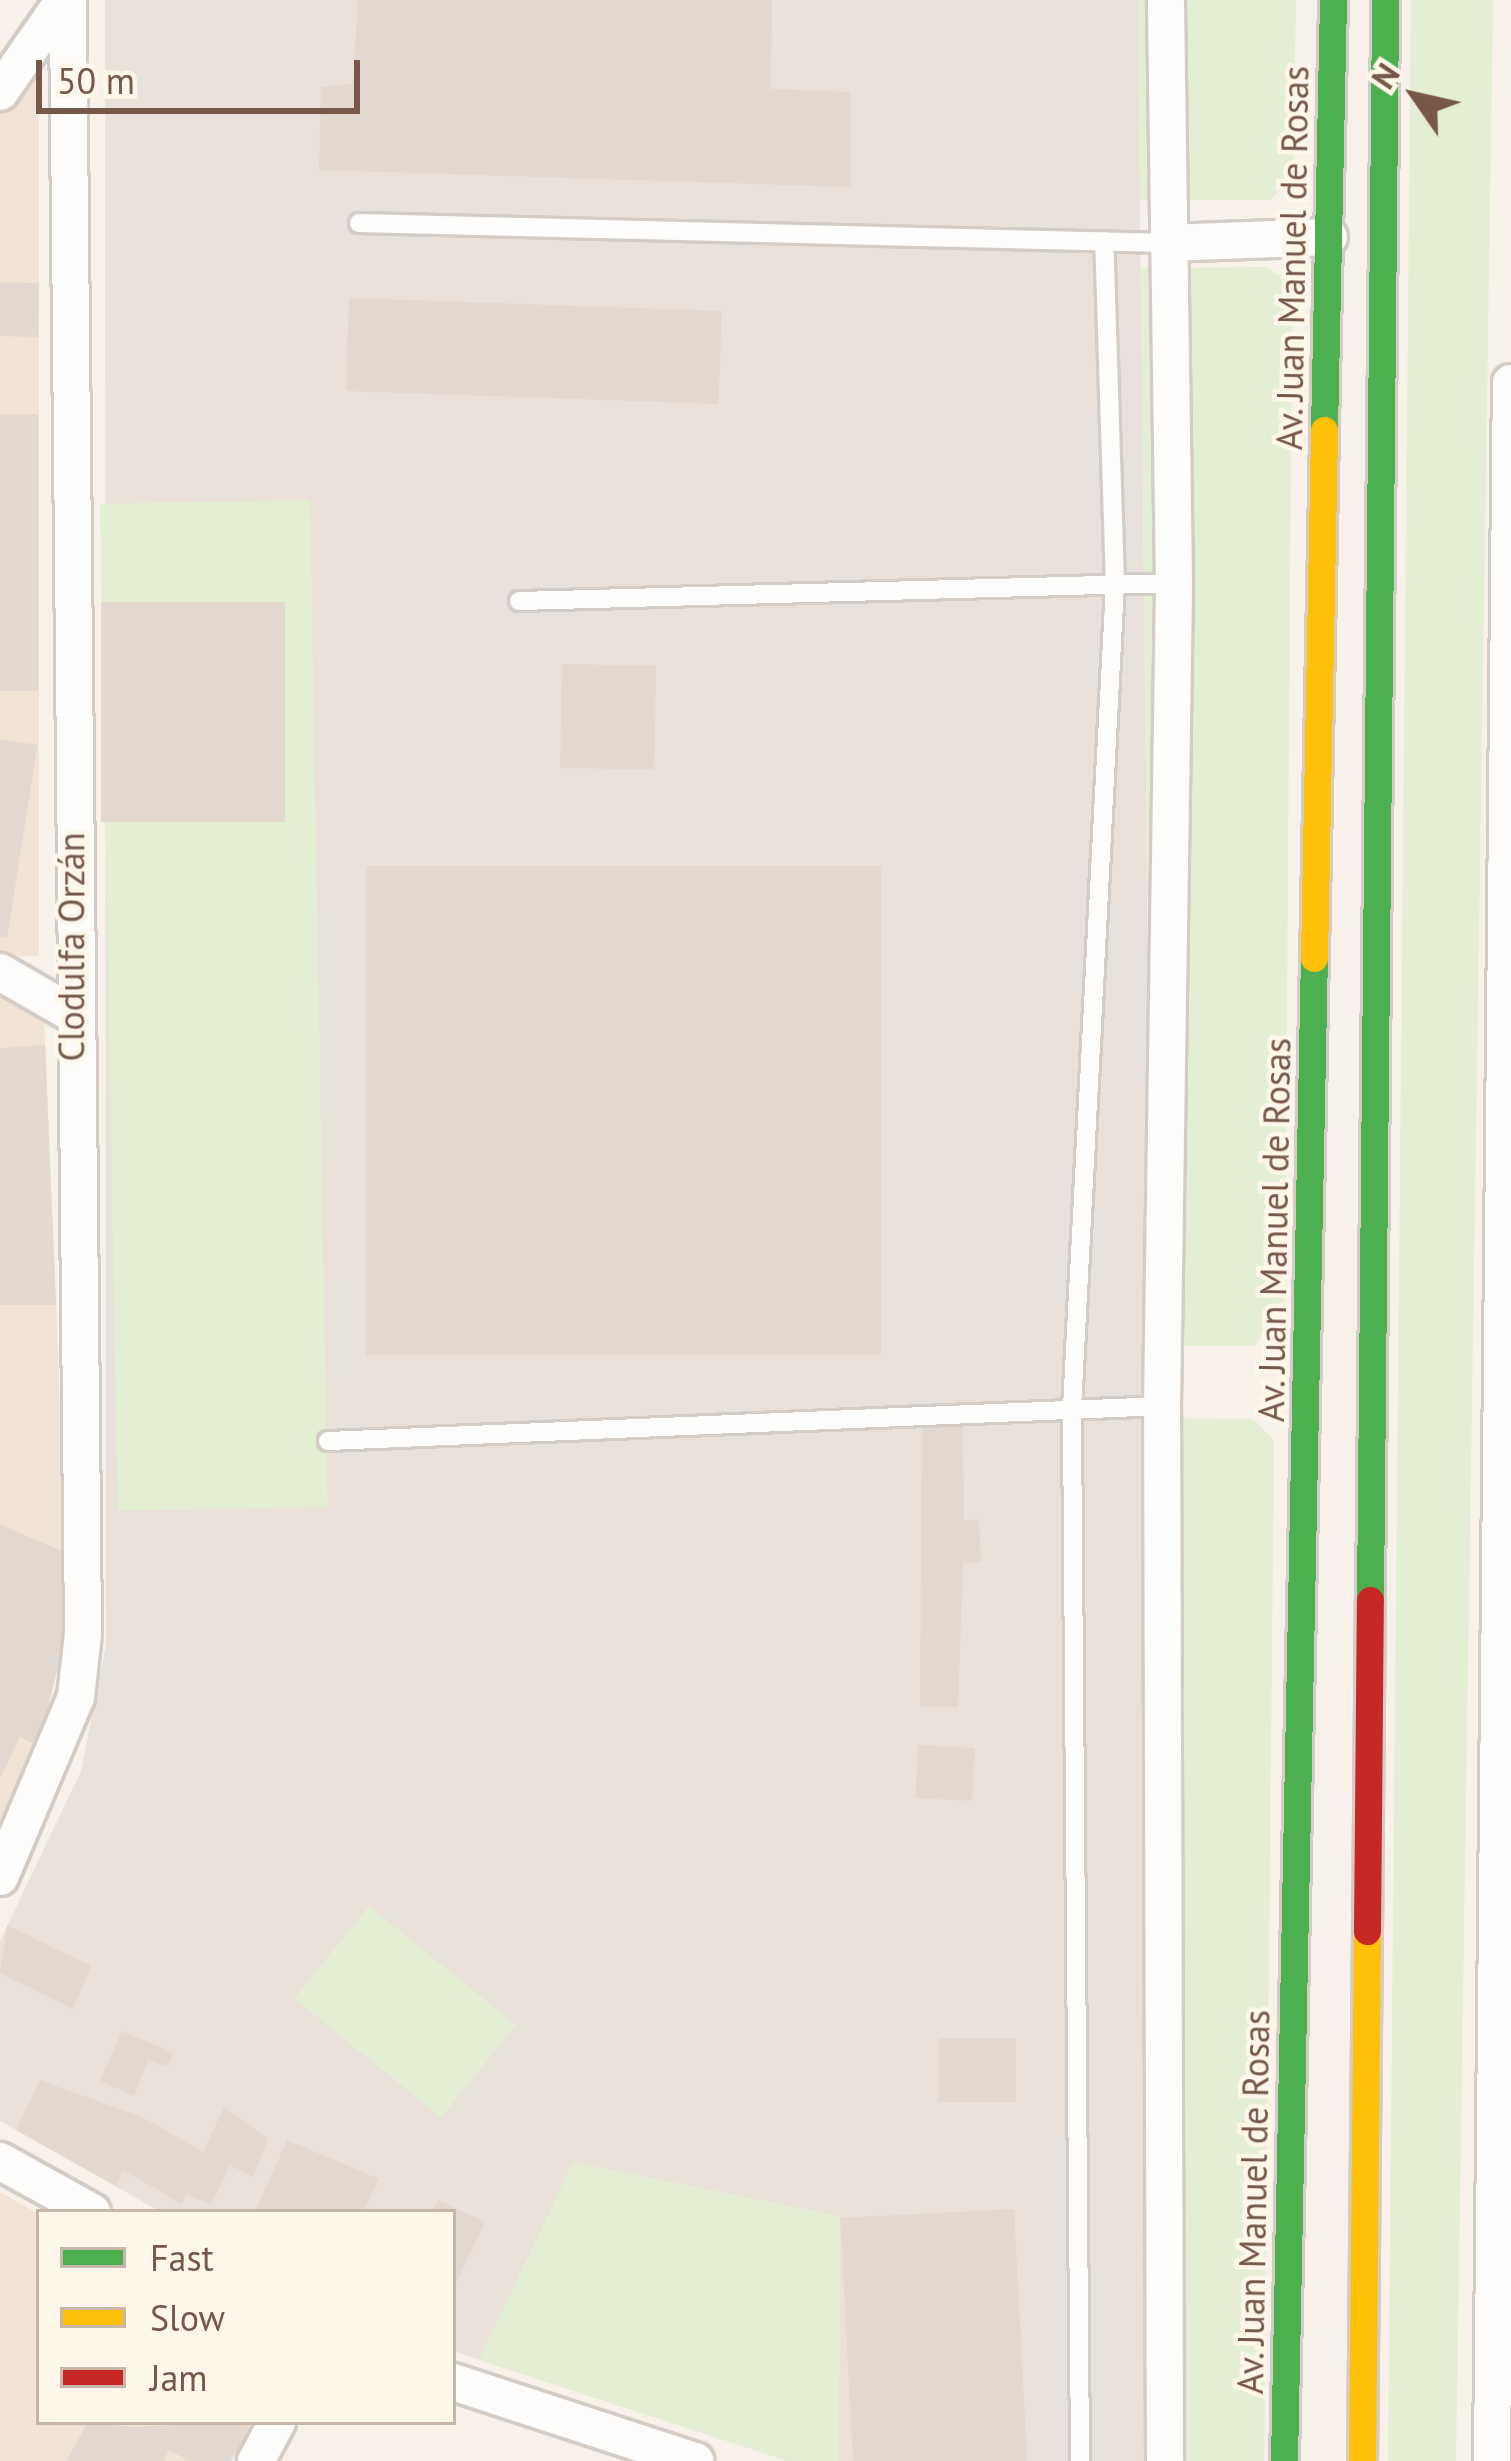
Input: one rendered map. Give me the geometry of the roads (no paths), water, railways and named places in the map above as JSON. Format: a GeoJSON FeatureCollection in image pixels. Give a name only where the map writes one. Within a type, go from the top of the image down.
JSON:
{"type":"FeatureCollection","features":[{"type":"Feature","properties":{"kind":"main road","name":"Av. Juan Manuel de Rosas"},"geometry":{"type":"LineString","coordinates":[[1284,2461],[1333,0]]}},
{"type":"Feature","properties":{"kind":"main road"},"geometry":{"type":"LineString","coordinates":[[1362,2461],[1384,0]]}},
{"type":"Feature","properties":{"kind":"street"},"geometry":{"type":"LineString","coordinates":[[0,92],[66,0]]}},
{"type":"Feature","properties":{"kind":"street","name":"Clodulfa Orzán"},"geometry":{"type":"LineString","coordinates":[[0,1877],[76,1697],[83,1634],[71,1013],[66,0]]}},
{"type":"Feature","properties":{"kind":"street"},"geometry":{"type":"LineString","coordinates":[[1165,2461],[1162,1406],[1174,583],[1166,0]]}},
{"type":"Feature","properties":{"kind":"street"},"geometry":{"type":"LineString","coordinates":[[1167,242],[1329,237]]}},
{"type":"Feature","properties":{"kind":"street"},"geometry":{"type":"LineString","coordinates":[[1498,2451],[1511,383]]}},
{"type":"Feature","properties":{"kind":"street"},"geometry":{"type":"LineString","coordinates":[[0,972],[71,1013]]}},
{"type":"Feature","properties":{"kind":"street"},"geometry":{"type":"LineString","coordinates":[[0,2162],[86,2209]]}},
{"type":"Feature","properties":{"kind":"street"},"geometry":{"type":"LineString","coordinates":[[456,2383],[694,2461]]}},
{"type":"Feature","properties":{"kind":"street"},"geometry":{"type":"LineString","coordinates":[[256,2461],[275,2425]]}},
{"type":"Feature","properties":{"kind":"lane"},"geometry":{"type":"LineString","coordinates":[[359,223],[1167,242]]}},
{"type":"Feature","properties":{"kind":"lane"},"geometry":{"type":"LineString","coordinates":[[1081,2461],[1072,1408],[1115,584],[1104,241]]}},
{"type":"Feature","properties":{"kind":"lane"},"geometry":{"type":"LineString","coordinates":[[519,601],[1174,583]]}},
{"type":"Feature","properties":{"kind":"lane"},"geometry":{"type":"LineString","coordinates":[[328,1441],[1162,1406]]}}]}
